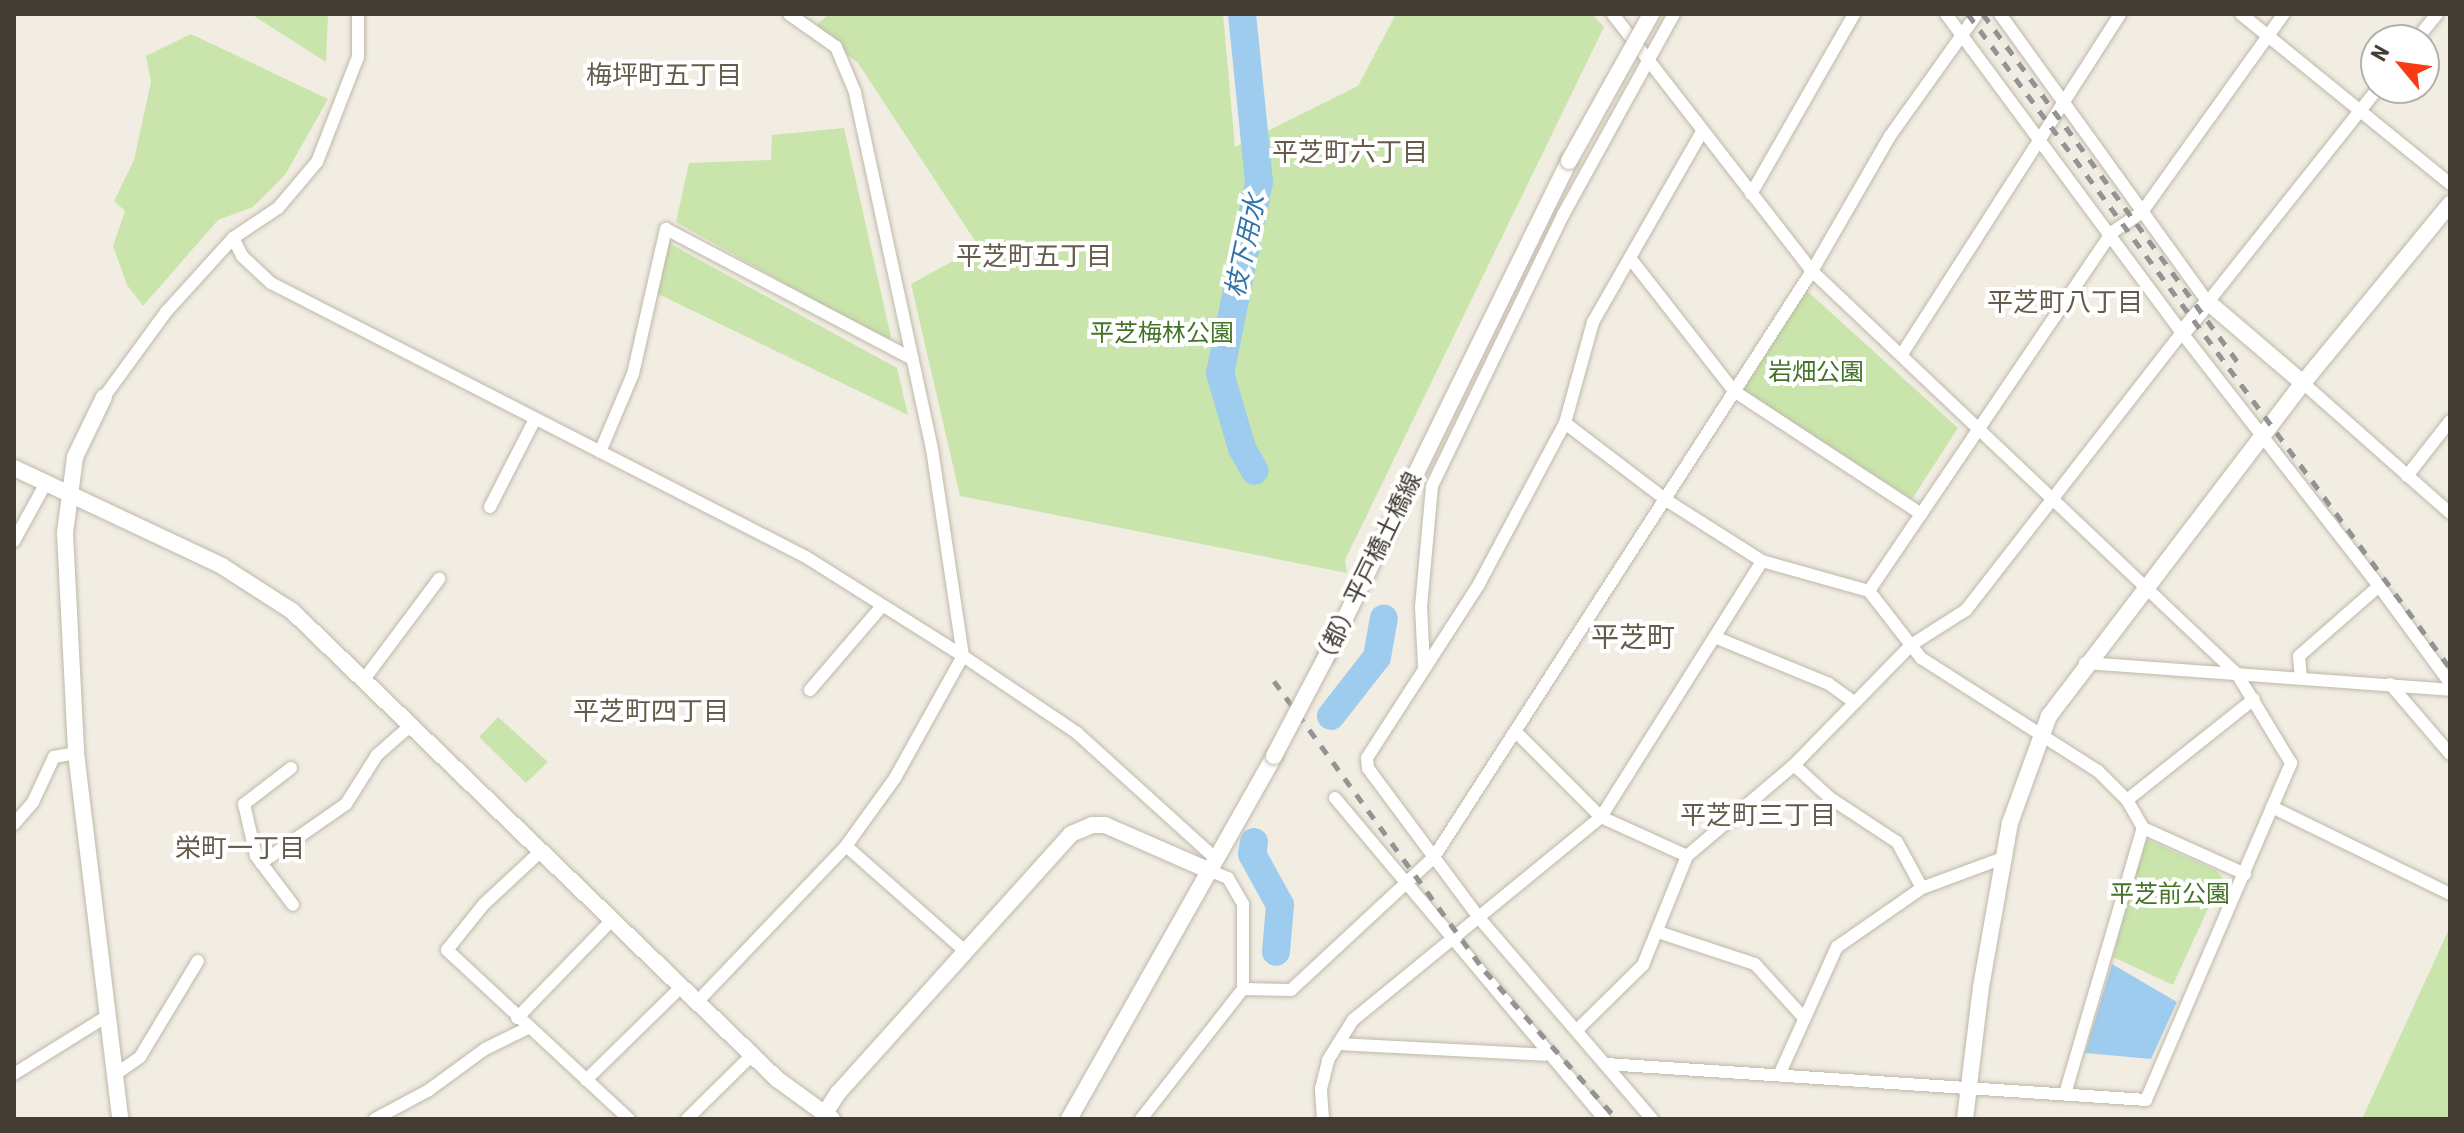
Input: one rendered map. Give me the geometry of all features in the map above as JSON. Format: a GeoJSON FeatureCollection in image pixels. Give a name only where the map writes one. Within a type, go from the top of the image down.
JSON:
{"type":"FeatureCollection","features":[{"type":"Feature","properties":{"kind":"street"},"geometry":{"type":"LineString","coordinates":[[120,1119],[104,1018],[76,753],[65,533],[75,457],[104,397],[166,312],[233,238],[278,208],[317,162],[358,57],[358,14]]}},
{"type":"Feature","properties":{"kind":"street"},"geometry":{"type":"LineString","coordinates":[[697,1002],[846,846],[895,778],[963,656],[940,496],[855,92],[836,47],[789,14]]}},
{"type":"Feature","properties":{"kind":"street","name":"（都）平戸橋土橋線"},"geometry":{"type":"LineString","coordinates":[[1069,1119],[1274,756],[1327,655],[1569,161],[1651,14]]}},
{"type":"Feature","properties":{"kind":"street"},"geometry":{"type":"LineString","coordinates":[[1424,666],[1421,607],[1432,486],[1563,215],[1674,14]]}},
{"type":"Feature","properties":{"kind":"street"},"geometry":{"type":"LineString","coordinates":[[1751,194],[1854,14]]}},
{"type":"Feature","properties":{"kind":"street"},"geometry":{"type":"LineString","coordinates":[[1946,14],[2041,136],[2182,333],[2266,438],[2450,683]]}},
{"type":"Feature","properties":{"kind":"street"},"geometry":{"type":"LineString","coordinates":[[1243,989],[1291,990],[1405,888],[1434,857],[1517,733],[1812,271],[1890,136],[1977,14]]}},
{"type":"Feature","properties":{"kind":"street"},"geometry":{"type":"LineString","coordinates":[[2000,14],[2208,302],[2450,513]]}},
{"type":"Feature","properties":{"kind":"street"},"geometry":{"type":"LineString","coordinates":[[1902,354],[2120,14]]}},
{"type":"Feature","properties":{"kind":"street"},"geometry":{"type":"LineString","coordinates":[[2241,14],[2450,184]]}},
{"type":"Feature","properties":{"kind":"street"},"geometry":{"type":"LineString","coordinates":[[1869,591],[2111,233],[2142,212],[2284,14]]}},
{"type":"Feature","properties":{"kind":"street"},"geometry":{"type":"LineString","coordinates":[[1606,1064],[1780,1073],[2146,1100],[2291,763],[2237,674],[2147,584],[1812,271],[1646,63],[1620,17]]}},
{"type":"Feature","properties":{"kind":"street"},"geometry":{"type":"LineString","coordinates":[[1577,1030],[1643,965],[1687,856],[1794,765],[1911,645],[1966,610],[2365,104]]}},
{"type":"Feature","properties":{"kind":"street"},"geometry":{"type":"LineString","coordinates":[[1652,1119],[1480,919],[1368,768],[1367,758],[1479,584],[1565,423],[1593,322],[1702,132]]}},
{"type":"Feature","properties":{"kind":"street"},"geometry":{"type":"LineString","coordinates":[[1965,1119],[2003,858],[2020,786],[2040,736],[2085,663],[2266,438],[2303,383],[2450,204]]}},
{"type":"Feature","properties":{"kind":"street"},"geometry":{"type":"LineString","coordinates":[[600,452],[633,374],[666,229],[913,359]]}},
{"type":"Feature","properties":{"kind":"street"},"geometry":{"type":"LineString","coordinates":[[233,238],[242,256],[271,283],[534,421],[806,557],[963,656],[1077,733],[1228,878],[1243,904],[1243,989],[1141,1119]]}},
{"type":"Feature","properties":{"kind":"street"},"geometry":{"type":"LineString","coordinates":[[1630,258],[1734,391],[1921,514]]}},
{"type":"Feature","properties":{"kind":"street"},"geometry":{"type":"LineString","coordinates":[[490,507],[534,421]]}},
{"type":"Feature","properties":{"kind":"street"},"geometry":{"type":"LineString","coordinates":[[2407,476],[2450,421]]}},
{"type":"Feature","properties":{"kind":"street"},"geometry":{"type":"LineString","coordinates":[[1565,423],[1666,500],[1762,561],[1869,591],[1921,658],[2098,771],[2127,800],[2143,828],[2245,874]]}},
{"type":"Feature","properties":{"kind":"street"},"geometry":{"type":"LineString","coordinates":[[14,468],[255,585],[292,611],[365,678],[540,852],[752,1055],[828,1117],[965,951],[1052,852],[1092,825],[1119,829],[1212,864]]}},
{"type":"Feature","properties":{"kind":"street"},"geometry":{"type":"LineString","coordinates":[[14,541],[46,483]]}},
{"type":"Feature","properties":{"kind":"street"},"geometry":{"type":"LineString","coordinates":[[1323,1119],[1321,1089],[1328,1060],[1374,998],[1480,919],[1601,817],[1717,638],[1762,561]]}},
{"type":"Feature","properties":{"kind":"street"},"geometry":{"type":"LineString","coordinates":[[365,678],[439,579]]}},
{"type":"Feature","properties":{"kind":"street"},"geometry":{"type":"LineString","coordinates":[[2301,679],[2299,656],[2379,586]]}},
{"type":"Feature","properties":{"kind":"street"},"geometry":{"type":"LineString","coordinates":[[810,690],[882,606]]}},
{"type":"Feature","properties":{"kind":"street"},"geometry":{"type":"LineString","coordinates":[[1717,638],[1829,684],[1855,703]]}},
{"type":"Feature","properties":{"kind":"street"},"geometry":{"type":"LineString","coordinates":[[2085,663],[2450,690]]}},
{"type":"Feature","properties":{"kind":"street"},"geometry":{"type":"LineString","coordinates":[[2390,684],[2450,754]]}},
{"type":"Feature","properties":{"kind":"street"},"geometry":{"type":"LineString","coordinates":[[2127,800],[2254,699]]}},
{"type":"Feature","properties":{"kind":"street"},"geometry":{"type":"LineString","coordinates":[[261,863],[346,804],[377,755],[411,725]]}},
{"type":"Feature","properties":{"kind":"street"},"geometry":{"type":"LineString","coordinates":[[1517,733],[1601,817],[1687,856]]}},
{"type":"Feature","properties":{"kind":"street"},"geometry":{"type":"LineString","coordinates":[[14,824],[33,802],[54,757],[76,753]]}},
{"type":"Feature","properties":{"kind":"street"},"geometry":{"type":"LineString","coordinates":[[1794,765],[1830,798],[1897,842],[1922,888]]}},
{"type":"Feature","properties":{"kind":"street"},"geometry":{"type":"LineString","coordinates":[[291,768],[244,804],[261,863],[293,905]]}},
{"type":"Feature","properties":{"kind":"street"},"geometry":{"type":"LineString","coordinates":[[1335,798],[1405,888],[1545,1055],[1604,1119]]}},
{"type":"Feature","properties":{"kind":"street"},"geometry":{"type":"LineString","coordinates":[[2272,807],[2450,894]]}},
{"type":"Feature","properties":{"kind":"street"},"geometry":{"type":"LineString","coordinates":[[2065,1094],[2143,828]]}},
{"type":"Feature","properties":{"kind":"street"},"geometry":{"type":"LineString","coordinates":[[846,846],[965,951]]}},
{"type":"Feature","properties":{"kind":"street"},"geometry":{"type":"LineString","coordinates":[[540,852],[484,904],[447,950],[629,1119]]}},
{"type":"Feature","properties":{"kind":"street"},"geometry":{"type":"LineString","coordinates":[[1780,1073],[1837,947],[1922,888],[2003,858]]}},
{"type":"Feature","properties":{"kind":"street"},"geometry":{"type":"LineString","coordinates":[[517,1018],[613,919]]}},
{"type":"Feature","properties":{"kind":"street"},"geometry":{"type":"LineString","coordinates":[[1658,932],[1755,964],[1804,1018]]}},
{"type":"Feature","properties":{"kind":"street"},"geometry":{"type":"LineString","coordinates":[[113,1076],[140,1057],[198,961]]}},
{"type":"Feature","properties":{"kind":"street"},"geometry":{"type":"LineString","coordinates":[[586,1080],[681,987]]}},
{"type":"Feature","properties":{"kind":"street"},"geometry":{"type":"LineString","coordinates":[[14,1074],[104,1018]]}},
{"type":"Feature","properties":{"kind":"street"},"geometry":{"type":"LineString","coordinates":[[375,1119],[429,1090],[485,1049],[528,1028]]}},
{"type":"Feature","properties":{"kind":"street"},"geometry":{"type":"LineString","coordinates":[[1338,1044],[1545,1055]]}},
{"type":"Feature","properties":{"kind":"street"},"geometry":{"type":"LineString","coordinates":[[687,1119],[752,1055]]}},
{"type":"Feature","properties":{"kind":"green space"},"geometry":{"type":"Polygon","coordinates":[[[251,14],[328,14],[326,62],[251,14]]]}},
{"type":"Feature","properties":{"kind":"green space","name":"平芝梅林公園"},"geometry":{"type":"Polygon","coordinates":[[[829,14],[1223,14],[1235,147],[1358,86],[1396,14],[1592,14],[1604,27],[1345,560],[1347,573],[960,496],[911,284],[979,247],[858,63],[813,28],[829,14]]]}},
{"type":"Feature","properties":{"kind":"green space"},"geometry":{"type":"Polygon","coordinates":[[[191,34],[328,99],[285,175],[253,207],[218,220],[143,306],[127,285],[113,246],[125,211],[114,201],[134,160],[151,82],[146,56],[191,34]]]}},
{"type":"Feature","properties":{"kind":"green space"},"geometry":{"type":"Polygon","coordinates":[[[844,128],[891,337],[887,341],[676,222],[689,163],[771,160],[772,135],[844,128]]]}},
{"type":"Feature","properties":{"kind":"green space"},"geometry":{"type":"Polygon","coordinates":[[[667,242],[897,368],[908,415],[648,289],[667,242]]]}},
{"type":"Feature","properties":{"kind":"green space","name":"岩畑公園"},"geometry":{"type":"Polygon","coordinates":[[[1805,289],[1958,428],[1912,499],[1741,390],[1805,289]]]}},
{"type":"Feature","properties":{"kind":"green space"},"geometry":{"type":"Polygon","coordinates":[[[498,717],[548,762],[526,783],[479,737],[498,717]]]}},
{"type":"Feature","properties":{"kind":"green space","name":"平芝前公園"},"geometry":{"type":"Polygon","coordinates":[[[2144,838],[2217,871],[2222,878],[2173,985],[2113,957],[2144,838]]]}},
{"type":"Feature","properties":{"kind":"green space"},"geometry":{"type":"Polygon","coordinates":[[[2450,927],[2450,1119],[2362,1119],[2450,927]]]}},
{"type":"Feature","properties":{"kind":"water"},"geometry":{"type":"Polygon","coordinates":[[[2112,964],[2177,1002],[2151,1059],[2085,1053],[2112,964]]]}},
{"type":"Feature","properties":{"kind":"waterway","name":"枝下用水"},"geometry":{"type":"LineString","coordinates":[[1242,14],[1259,182],[1220,373],[1242,448],[1255,471]]}},
{"type":"Feature","properties":{"kind":"waterway","name":"枝下用水"},"geometry":{"type":"LineString","coordinates":[[1331,716],[1377,657],[1384,619]]}},
{"type":"Feature","properties":{"kind":"waterway","name":"枝下用水"},"geometry":{"type":"LineString","coordinates":[[1254,842],[1252,854],[1280,905],[1276,952]]}},
{"type":"Feature","properties":{"kind":"railway"},"geometry":{"type":"LineString","coordinates":[[1968,14],[2450,668]]}},
{"type":"Feature","properties":{"kind":"railway"},"geometry":{"type":"LineString","coordinates":[[1983,14],[2241,366]]}},
{"type":"Feature","properties":{"kind":"railway"},"geometry":{"type":"LineString","coordinates":[[1274,681],[1485,971],[1617,1119]]}},
{"type":"Feature","properties":{"kind":"district","name":"梅坪町五丁目"},"geometry":{"type":"Point","coordinates":[664,76]}},
{"type":"Feature","properties":{"kind":"district","name":"平芝町六丁目"},"geometry":{"type":"Point","coordinates":[1350,153]}},
{"type":"Feature","properties":{"kind":"district","name":"平芝町五丁目"},"geometry":{"type":"Point","coordinates":[1034,257]}},
{"type":"Feature","properties":{"kind":"district","name":"平芝町八丁目"},"geometry":{"type":"Point","coordinates":[2065,303]}},
{"type":"Feature","properties":{"kind":"district","name":"平芝町"},"geometry":{"type":"Point","coordinates":[1633,638]}},
{"type":"Feature","properties":{"kind":"district","name":"平芝町四丁目"},"geometry":{"type":"Point","coordinates":[651,712]}},
{"type":"Feature","properties":{"kind":"district","name":"平芝町三丁目"},"geometry":{"type":"Point","coordinates":[1758,816]}},
{"type":"Feature","properties":{"kind":"district","name":"栄町一丁目"},"geometry":{"type":"Point","coordinates":[240,849]}}]}
